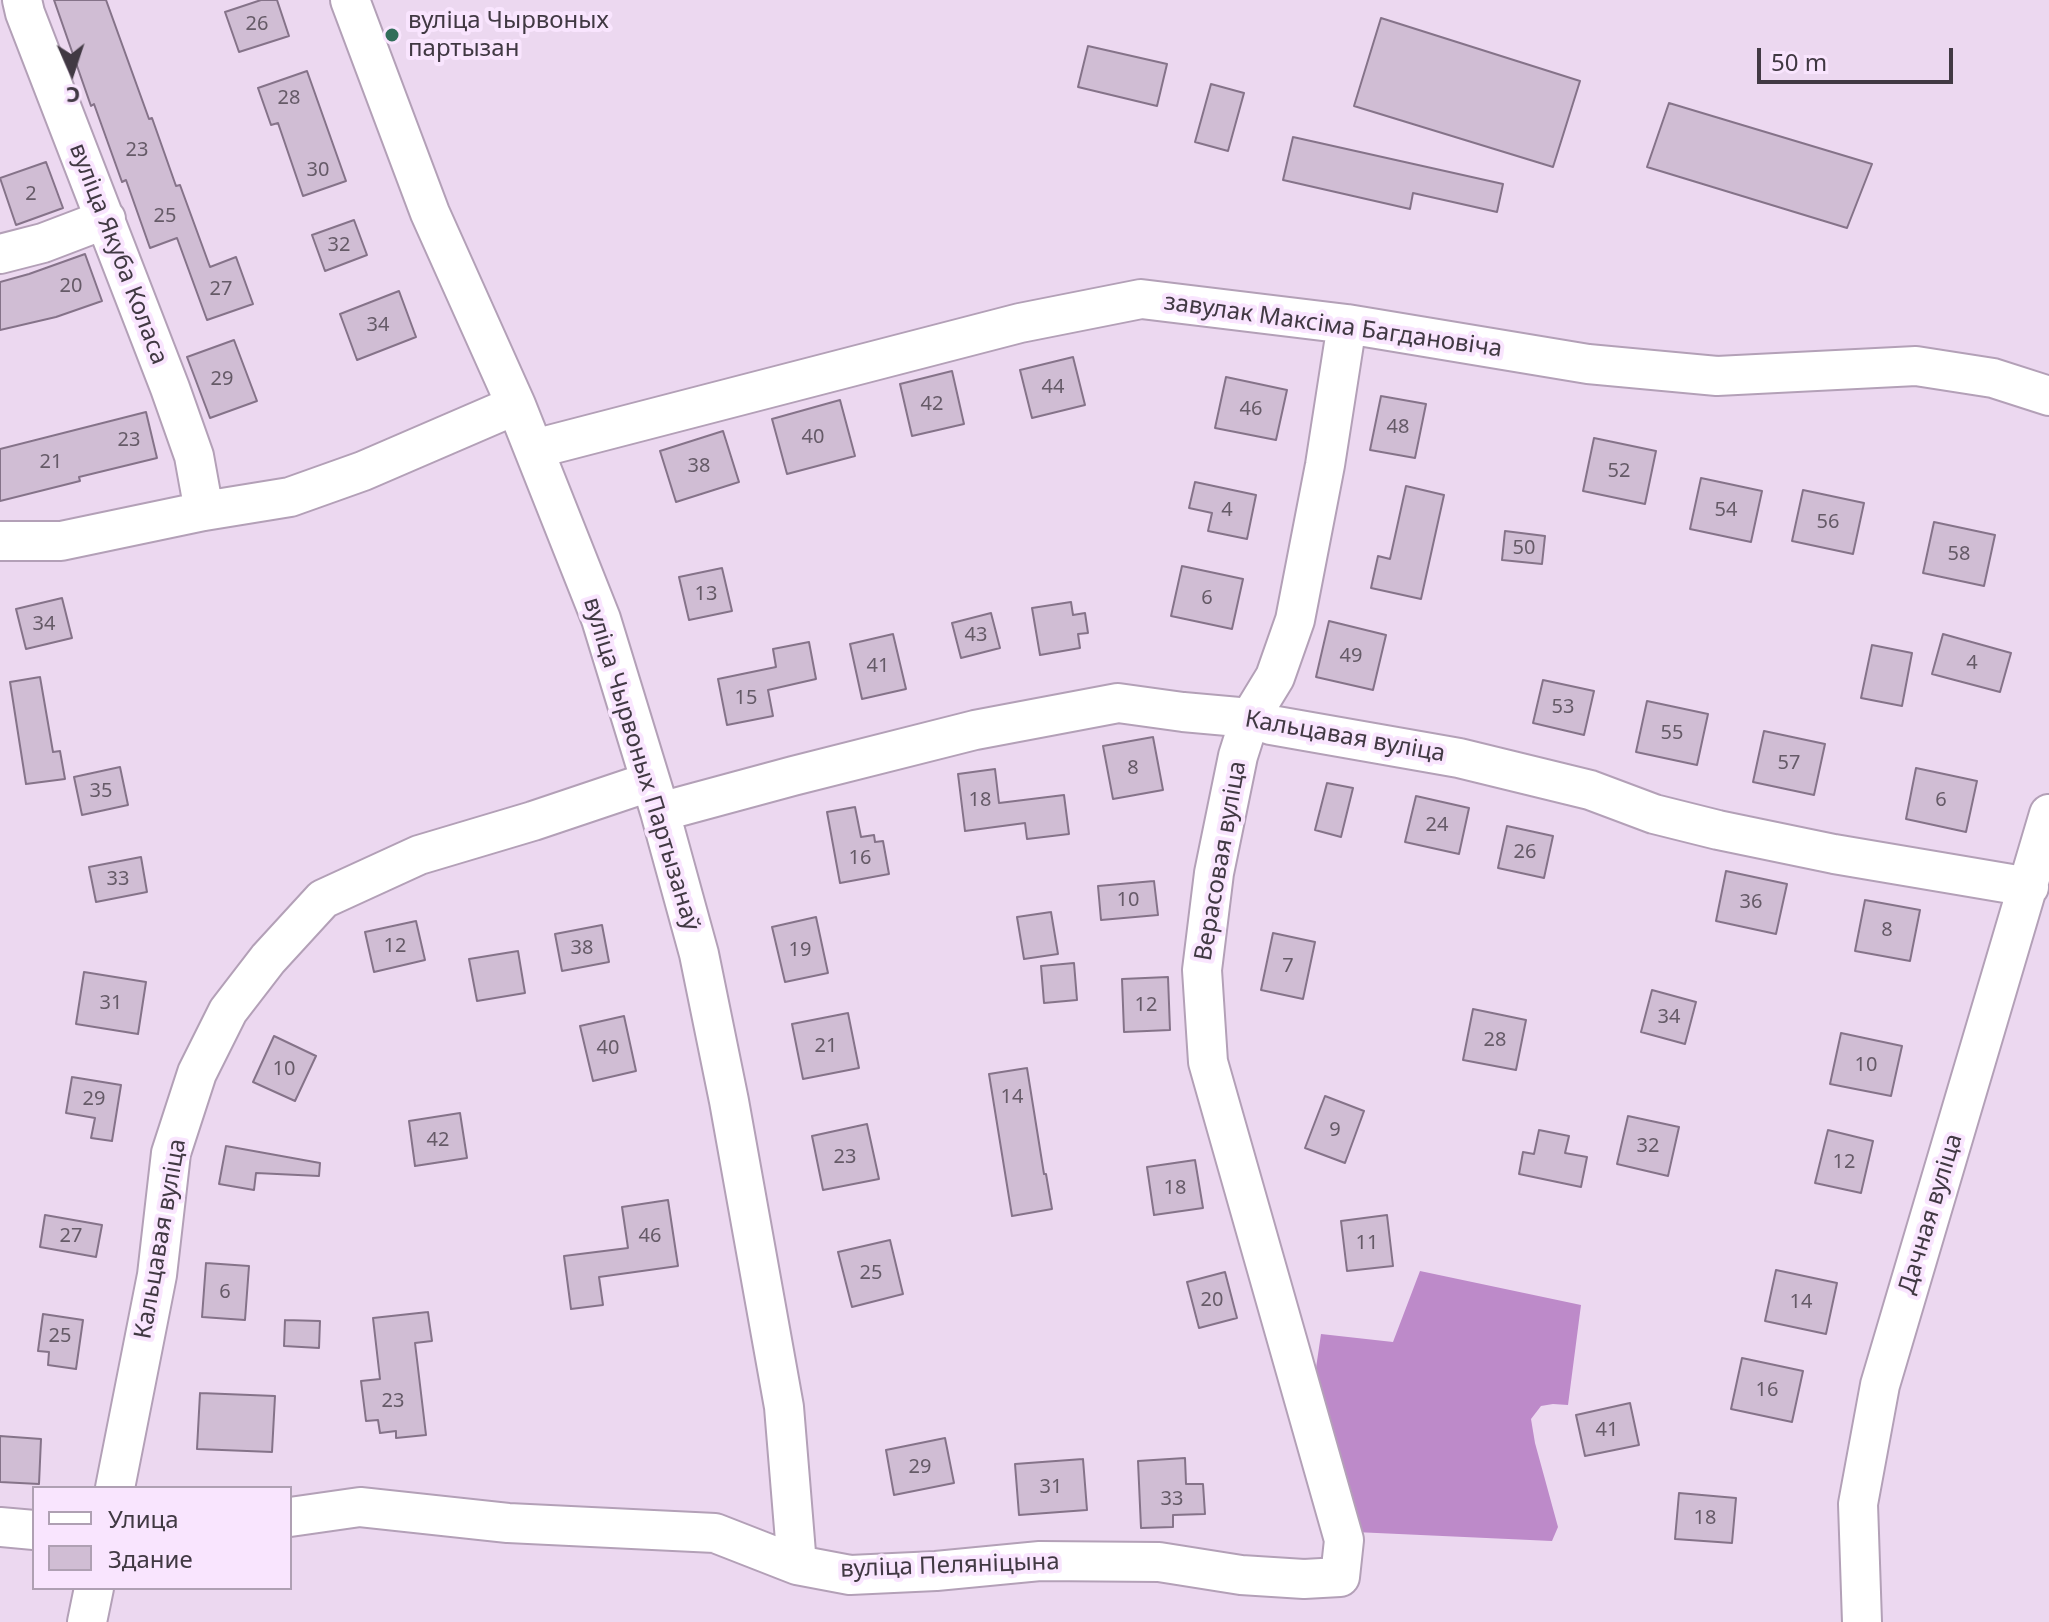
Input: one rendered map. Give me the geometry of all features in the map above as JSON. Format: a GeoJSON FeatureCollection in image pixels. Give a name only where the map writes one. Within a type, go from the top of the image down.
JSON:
{"type":"FeatureCollection","features":[{"type":"Feature","properties":{"kind":"street","name":"вуліца Якуба Коласа"},"geometry":{"type":"LineString","coordinates":[[22,0],[170,388],[194,456],[204,511]]}},
{"type":"Feature","properties":{"kind":"street","name":"вуліца Чырвоных Партызанаў"},"geometry":{"type":"LineString","coordinates":[[350,0],[430,213],[516,405],[601,619],[699,954],[784,1407],[797,1565]]}},
{"type":"Feature","properties":{"kind":"street"},"geometry":{"type":"LineString","coordinates":[[0,254],[43,243],[106,219]]}},
{"type":"Feature","properties":{"kind":"street","name":"завулак Максіма Багдановіча"},"geometry":{"type":"LineString","coordinates":[[534,449],[1020,323],[1141,299],[1347,324],[1588,364],[1717,376],[1916,366],[1993,378],[2049,396]]}},
{"type":"Feature","properties":{"kind":"street","name":"Верасовая вуліца"},"geometry":{"type":"LineString","coordinates":[[1344,1540],[1208,1062],[1202,970],[1214,873],[1238,756],[1250,718],[1275,677],[1295,620],[1325,465],[1347,324]]}},
{"type":"Feature","properties":{"kind":"street"},"geometry":{"type":"LineString","coordinates":[[0,541],[61,541],[204,511],[290,497],[363,471],[516,405]]}},
{"type":"Feature","properties":{"kind":"street","name":"Кальцавая вуліца"},"geometry":{"type":"LineString","coordinates":[[115,1486],[157,1275],[171,1153],[197,1073],[228,1011],[268,959],[323,899],[419,855],[533,821],[654,797],[793,776],[975,730],[1118,703],[1250,718],[1271,725],[1459,758],[1590,790],[1654,814],[1733,833],[1834,854],[2029,887]]}},
{"type":"Feature","properties":{"kind":"street","name":"Дачная вуліца"},"geometry":{"type":"LineString","coordinates":[[1862,1622],[1858,1504],[1880,1385],[2049,814]]}},
{"type":"Feature","properties":{"kind":"street","name":"вуліца Пеляніцына"},"geometry":{"type":"LineString","coordinates":[[292,1517],[360,1507],[508,1523],[715,1533],[797,1565],[850,1575],[1040,1561],[1159,1562],[1241,1575],[1304,1579],[1340,1577],[1344,1540]]}},
{"type":"Feature","properties":{"kind":"street"},"geometry":{"type":"LineString","coordinates":[[0,1527],[32,1530]]}},
{"type":"Feature","properties":{"kind":"street"},"geometry":{"type":"LineString","coordinates":[[87,1622],[94,1590]]}},
{"type":"Feature","properties":{"kind":"shaded area"},"geometry":{"type":"Polygon","coordinates":[[[1420,1271],[1581,1305],[1568,1405],[1541,1406],[1531,1419],[1558,1527],[1552,1541],[1355,1532],[1316,1368],[1321,1334],[1393,1342],[1420,1271]]]}},
{"type":"Feature","properties":{"kind":"building"},"geometry":{"type":"Polygon","coordinates":[[[54,0],[106,0],[149,119],[152,118],[176,186],[180,185],[210,267],[236,257],[253,304],[207,320],[177,238],[150,248],[126,180],[122,182],[94,104],[91,106],[54,0]]]}},
{"type":"Feature","properties":{"kind":"building"},"geometry":{"type":"Polygon","coordinates":[[[261,0],[277,0],[289,36],[239,52],[225,12],[261,0]]]}},
{"type":"Feature","properties":{"kind":"building"},"geometry":{"type":"Polygon","coordinates":[[[1381,18],[1580,81],[1553,167],[1354,106],[1381,18]]]}},
{"type":"Feature","properties":{"kind":"building"},"geometry":{"type":"Polygon","coordinates":[[[1088,46],[1167,64],[1157,106],[1078,87],[1088,46]]]}},
{"type":"Feature","properties":{"kind":"building"},"geometry":{"type":"Polygon","coordinates":[[[307,71],[346,181],[303,196],[278,123],[271,125],[258,88],[307,71]]]}},
{"type":"Feature","properties":{"kind":"building"},"geometry":{"type":"Polygon","coordinates":[[[1211,84],[1244,93],[1228,151],[1195,142],[1211,84]]]}},
{"type":"Feature","properties":{"kind":"building"},"geometry":{"type":"Polygon","coordinates":[[[1669,103],[1872,164],[1847,228],[1647,167],[1669,103]]]}},
{"type":"Feature","properties":{"kind":"building"},"geometry":{"type":"Polygon","coordinates":[[[1293,137],[1503,184],[1497,212],[1413,193],[1410,209],[1283,180],[1293,137]]]}},
{"type":"Feature","properties":{"kind":"building"},"geometry":{"type":"Polygon","coordinates":[[[46,162],[63,208],[16,225],[0,178],[46,162]]]}},
{"type":"Feature","properties":{"kind":"building"},"geometry":{"type":"Polygon","coordinates":[[[354,220],[367,255],[325,271],[312,235],[354,220]]]}},
{"type":"Feature","properties":{"kind":"building"},"geometry":{"type":"Polygon","coordinates":[[[85,254],[102,301],[56,317],[0,330],[0,282],[85,254]]]}},
{"type":"Feature","properties":{"kind":"building"},"geometry":{"type":"Polygon","coordinates":[[[399,291],[416,337],[357,360],[340,314],[399,291]]]}},
{"type":"Feature","properties":{"kind":"building"},"geometry":{"type":"Polygon","coordinates":[[[234,340],[257,401],[210,418],[187,357],[234,340]]]}},
{"type":"Feature","properties":{"kind":"building"},"geometry":{"type":"Polygon","coordinates":[[[1073,357],[1085,405],[1032,418],[1020,370],[1073,357]]]}},
{"type":"Feature","properties":{"kind":"building"},"geometry":{"type":"Polygon","coordinates":[[[952,371],[964,424],[912,436],[900,384],[952,371]]]}},
{"type":"Feature","properties":{"kind":"building"},"geometry":{"type":"Polygon","coordinates":[[[1226,377],[1287,390],[1276,440],[1215,428],[1226,377]]]}},
{"type":"Feature","properties":{"kind":"building"},"geometry":{"type":"Polygon","coordinates":[[[1381,396],[1426,404],[1415,458],[1370,450],[1381,396]]]}},
{"type":"Feature","properties":{"kind":"building"},"geometry":{"type":"Polygon","coordinates":[[[840,400],[855,456],[787,474],[772,419],[840,400]]]}},
{"type":"Feature","properties":{"kind":"building"},"geometry":{"type":"Polygon","coordinates":[[[146,412],[157,458],[0,501],[0,449],[146,412]]]}},
{"type":"Feature","properties":{"kind":"building"},"geometry":{"type":"Polygon","coordinates":[[[723,431],[739,482],[676,502],[660,451],[723,431]]]}},
{"type":"Feature","properties":{"kind":"building"},"geometry":{"type":"Polygon","coordinates":[[[1594,438],[1656,451],[1645,504],[1583,491],[1594,438]]]}},
{"type":"Feature","properties":{"kind":"building"},"geometry":{"type":"Polygon","coordinates":[[[1701,478],[1762,491],[1751,542],[1690,529],[1701,478]]]}},
{"type":"Feature","properties":{"kind":"building"},"geometry":{"type":"Polygon","coordinates":[[[1195,482],[1256,495],[1247,539],[1208,531],[1212,513],[1189,508],[1195,482]]]}},
{"type":"Feature","properties":{"kind":"building"},"geometry":{"type":"Polygon","coordinates":[[[1406,486],[1444,495],[1421,599],[1371,588],[1378,556],[1390,559],[1406,486]]]}},
{"type":"Feature","properties":{"kind":"building"},"geometry":{"type":"Polygon","coordinates":[[[1803,490],[1864,503],[1853,554],[1792,541],[1803,490]]]}},
{"type":"Feature","properties":{"kind":"building"},"geometry":{"type":"Polygon","coordinates":[[[1934,522],[1995,535],[1984,586],[1923,573],[1934,522]]]}},
{"type":"Feature","properties":{"kind":"building"},"geometry":{"type":"Polygon","coordinates":[[[1505,531],[1545,536],[1542,564],[1502,560],[1505,531]]]}},
{"type":"Feature","properties":{"kind":"building"},"geometry":{"type":"Polygon","coordinates":[[[1182,566],[1243,579],[1232,629],[1171,616],[1182,566]]]}},
{"type":"Feature","properties":{"kind":"building"},"geometry":{"type":"Polygon","coordinates":[[[722,568],[732,611],[689,620],[679,577],[722,568]]]}},
{"type":"Feature","properties":{"kind":"building"},"geometry":{"type":"Polygon","coordinates":[[[62,598],[72,638],[26,649],[16,609],[62,598]]]}},
{"type":"Feature","properties":{"kind":"building"},"geometry":{"type":"Polygon","coordinates":[[[1071,602],[1073,615],[1085,613],[1088,633],[1078,634],[1080,648],[1040,655],[1032,608],[1071,602]]]}},
{"type":"Feature","properties":{"kind":"building"},"geometry":{"type":"Polygon","coordinates":[[[991,613],[1000,648],[961,658],[952,623],[991,613]]]}},
{"type":"Feature","properties":{"kind":"building"},"geometry":{"type":"Polygon","coordinates":[[[1329,621],[1386,635],[1373,690],[1316,677],[1329,621]]]}},
{"type":"Feature","properties":{"kind":"building"},"geometry":{"type":"Polygon","coordinates":[[[893,634],[906,689],[862,699],[850,644],[893,634]]]}},
{"type":"Feature","properties":{"kind":"building"},"geometry":{"type":"Polygon","coordinates":[[[1943,634],[2011,653],[2000,692],[1932,674],[1943,634]]]}},
{"type":"Feature","properties":{"kind":"building"},"geometry":{"type":"Polygon","coordinates":[[[809,642],[816,679],[768,690],[773,716],[727,725],[718,679],[776,667],[773,649],[809,642]]]}},
{"type":"Feature","properties":{"kind":"building"},"geometry":{"type":"Polygon","coordinates":[[[1872,645],[1912,653],[1902,706],[1861,698],[1872,645]]]}},
{"type":"Feature","properties":{"kind":"building"},"geometry":{"type":"Polygon","coordinates":[[[40,677],[53,752],[60,751],[65,779],[26,784],[10,682],[40,677]]]}},
{"type":"Feature","properties":{"kind":"building"},"geometry":{"type":"Polygon","coordinates":[[[1543,680],[1594,691],[1584,735],[1533,723],[1543,680]]]}},
{"type":"Feature","properties":{"kind":"building"},"geometry":{"type":"Polygon","coordinates":[[[1647,701],[1708,714],[1697,765],[1636,752],[1647,701]]]}},
{"type":"Feature","properties":{"kind":"building"},"geometry":{"type":"Polygon","coordinates":[[[1764,731],[1825,744],[1814,795],[1753,782],[1764,731]]]}},
{"type":"Feature","properties":{"kind":"building"},"geometry":{"type":"Polygon","coordinates":[[[1153,737],[1163,790],[1113,799],[1103,746],[1153,737]]]}},
{"type":"Feature","properties":{"kind":"building"},"geometry":{"type":"Polygon","coordinates":[[[120,767],[128,805],[82,815],[74,777],[120,767]]]}},
{"type":"Feature","properties":{"kind":"building"},"geometry":{"type":"Polygon","coordinates":[[[1916,768],[1977,781],[1966,832],[1906,819],[1916,768]]]}},
{"type":"Feature","properties":{"kind":"building"},"geometry":{"type":"Polygon","coordinates":[[[995,769],[999,803],[1064,795],[1069,834],[1027,839],[1025,823],[965,831],[958,774],[995,769]]]}},
{"type":"Feature","properties":{"kind":"building"},"geometry":{"type":"Polygon","coordinates":[[[1327,783],[1353,788],[1341,837],[1315,830],[1327,783]]]}},
{"type":"Feature","properties":{"kind":"building"},"geometry":{"type":"Polygon","coordinates":[[[1416,796],[1469,808],[1459,854],[1405,842],[1416,796]]]}},
{"type":"Feature","properties":{"kind":"building"},"geometry":{"type":"Polygon","coordinates":[[[855,807],[861,837],[874,835],[875,842],[883,841],[889,874],[840,883],[827,812],[855,807]]]}},
{"type":"Feature","properties":{"kind":"building"},"geometry":{"type":"Polygon","coordinates":[[[1507,826],[1553,836],[1544,878],[1498,868],[1507,826]]]}},
{"type":"Feature","properties":{"kind":"building"},"geometry":{"type":"Polygon","coordinates":[[[141,857],[147,892],[96,902],[89,867],[141,857]]]}},
{"type":"Feature","properties":{"kind":"building"},"geometry":{"type":"Polygon","coordinates":[[[1726,871],[1787,884],[1776,934],[1716,921],[1726,871]]]}},
{"type":"Feature","properties":{"kind":"building"},"geometry":{"type":"Polygon","coordinates":[[[1154,881],[1158,915],[1101,920],[1098,886],[1154,881]]]}},
{"type":"Feature","properties":{"kind":"building"},"geometry":{"type":"Polygon","coordinates":[[[1865,900],[1920,910],[1910,961],[1855,951],[1865,900]]]}},
{"type":"Feature","properties":{"kind":"building"},"geometry":{"type":"Polygon","coordinates":[[[1051,912],[1058,954],[1024,959],[1017,917],[1051,912]]]}},
{"type":"Feature","properties":{"kind":"building"},"geometry":{"type":"Polygon","coordinates":[[[816,917],[828,973],[785,982],[772,927],[816,917]]]}},
{"type":"Feature","properties":{"kind":"building"},"geometry":{"type":"Polygon","coordinates":[[[416,921],[425,960],[374,972],[365,932],[416,921]]]}},
{"type":"Feature","properties":{"kind":"building"},"geometry":{"type":"Polygon","coordinates":[[[602,925],[609,962],[562,971],[555,934],[602,925]]]}},
{"type":"Feature","properties":{"kind":"building"},"geometry":{"type":"Polygon","coordinates":[[[1273,933],[1315,942],[1303,999],[1261,990],[1273,933]]]}},
{"type":"Feature","properties":{"kind":"building"},"geometry":{"type":"Polygon","coordinates":[[[518,951],[525,993],[477,1001],[469,959],[518,951]]]}},
{"type":"Feature","properties":{"kind":"building"},"geometry":{"type":"Polygon","coordinates":[[[1074,963],[1077,1000],[1044,1003],[1041,966],[1074,963]]]}},
{"type":"Feature","properties":{"kind":"building"},"geometry":{"type":"Polygon","coordinates":[[[84,972],[146,982],[138,1034],[76,1024],[84,972]]]}},
{"type":"Feature","properties":{"kind":"building"},"geometry":{"type":"Polygon","coordinates":[[[1168,977],[1170,1030],[1124,1032],[1122,979],[1168,977]]]}},
{"type":"Feature","properties":{"kind":"building"},"geometry":{"type":"Polygon","coordinates":[[[1652,990],[1696,1002],[1685,1044],[1641,1032],[1652,990]]]}},
{"type":"Feature","properties":{"kind":"building"},"geometry":{"type":"Polygon","coordinates":[[[1473,1009],[1526,1020],[1516,1070],[1463,1060],[1473,1009]]]}},
{"type":"Feature","properties":{"kind":"building"},"geometry":{"type":"Polygon","coordinates":[[[848,1013],[859,1068],[803,1079],[792,1024],[848,1013]]]}},
{"type":"Feature","properties":{"kind":"building"},"geometry":{"type":"Polygon","coordinates":[[[624,1016],[636,1071],[593,1081],[580,1026],[624,1016]]]}},
{"type":"Feature","properties":{"kind":"building"},"geometry":{"type":"Polygon","coordinates":[[[1841,1033],[1902,1046],[1891,1096],[1830,1084],[1841,1033]]]}},
{"type":"Feature","properties":{"kind":"building"},"geometry":{"type":"Polygon","coordinates":[[[274,1036],[316,1056],[295,1101],[253,1082],[274,1036]]]}},
{"type":"Feature","properties":{"kind":"building"},"geometry":{"type":"Polygon","coordinates":[[[1027,1068],[1052,1209],[1012,1216],[989,1074],[1027,1068]]]}},
{"type":"Feature","properties":{"kind":"building"},"geometry":{"type":"Polygon","coordinates":[[[72,1077],[121,1085],[112,1141],[91,1138],[95,1118],[66,1113],[72,1077]]]}},
{"type":"Feature","properties":{"kind":"building"},"geometry":{"type":"Polygon","coordinates":[[[1325,1096],[1364,1111],[1345,1163],[1305,1148],[1325,1096]]]}},
{"type":"Feature","properties":{"kind":"building"},"geometry":{"type":"Polygon","coordinates":[[[460,1113],[467,1158],[415,1166],[409,1121],[460,1113]]]}},
{"type":"Feature","properties":{"kind":"building"},"geometry":{"type":"Polygon","coordinates":[[[1628,1116],[1679,1127],[1668,1176],[1617,1164],[1628,1116]]]}},
{"type":"Feature","properties":{"kind":"building"},"geometry":{"type":"Polygon","coordinates":[[[867,1124],[879,1179],[823,1190],[812,1136],[867,1124]]]}},
{"type":"Feature","properties":{"kind":"building"},"geometry":{"type":"Polygon","coordinates":[[[1539,1130],[1569,1136],[1565,1153],[1587,1157],[1581,1187],[1519,1174],[1523,1152],[1534,1154],[1539,1130]]]}},
{"type":"Feature","properties":{"kind":"building"},"geometry":{"type":"Polygon","coordinates":[[[1828,1130],[1873,1141],[1861,1193],[1815,1183],[1828,1130]]]}},
{"type":"Feature","properties":{"kind":"building"},"geometry":{"type":"Polygon","coordinates":[[[226,1146],[320,1163],[319,1176],[256,1173],[254,1190],[219,1184],[226,1146]]]}},
{"type":"Feature","properties":{"kind":"building"},"geometry":{"type":"Polygon","coordinates":[[[1195,1160],[1203,1208],[1154,1215],[1147,1167],[1195,1160]]]}},
{"type":"Feature","properties":{"kind":"building"},"geometry":{"type":"Polygon","coordinates":[[[668,1200],[678,1266],[599,1277],[603,1305],[571,1309],[564,1256],[628,1248],[622,1207],[668,1200]]]}},
{"type":"Feature","properties":{"kind":"building"},"geometry":{"type":"Polygon","coordinates":[[[45,1215],[102,1225],[96,1257],[40,1247],[45,1215]]]}},
{"type":"Feature","properties":{"kind":"building"},"geometry":{"type":"Polygon","coordinates":[[[1387,1215],[1393,1266],[1347,1271],[1341,1221],[1387,1215]]]}},
{"type":"Feature","properties":{"kind":"building"},"geometry":{"type":"Polygon","coordinates":[[[890,1240],[903,1294],[852,1307],[838,1252],[890,1240]]]}},
{"type":"Feature","properties":{"kind":"building"},"geometry":{"type":"Polygon","coordinates":[[[206,1263],[249,1266],[245,1320],[202,1317],[206,1263]]]}},
{"type":"Feature","properties":{"kind":"building"},"geometry":{"type":"Polygon","coordinates":[[[1776,1270],[1837,1283],[1826,1334],[1765,1321],[1776,1270]]]}},
{"type":"Feature","properties":{"kind":"building"},"geometry":{"type":"Polygon","coordinates":[[[1225,1272],[1237,1318],[1199,1328],[1187,1282],[1225,1272]]]}},
{"type":"Feature","properties":{"kind":"building"},"geometry":{"type":"Polygon","coordinates":[[[428,1312],[432,1341],[415,1343],[426,1435],[396,1438],[396,1431],[380,1433],[378,1420],[366,1421],[361,1381],[380,1379],[373,1318],[428,1312]]]}},
{"type":"Feature","properties":{"kind":"building"},"geometry":{"type":"Polygon","coordinates":[[[43,1314],[83,1320],[76,1369],[48,1365],[49,1352],[38,1351],[43,1314]]]}},
{"type":"Feature","properties":{"kind":"building"},"geometry":{"type":"Polygon","coordinates":[[[285,1320],[320,1321],[319,1348],[284,1346],[285,1320]]]}},
{"type":"Feature","properties":{"kind":"building"},"geometry":{"type":"Polygon","coordinates":[[[1742,1358],[1803,1371],[1792,1422],[1731,1409],[1742,1358]]]}},
{"type":"Feature","properties":{"kind":"building"},"geometry":{"type":"Polygon","coordinates":[[[200,1393],[275,1396],[272,1452],[197,1449],[200,1393]]]}},
{"type":"Feature","properties":{"kind":"building"},"geometry":{"type":"Polygon","coordinates":[[[1630,1403],[1639,1445],[1585,1456],[1576,1415],[1630,1403]]]}},
{"type":"Feature","properties":{"kind":"building"},"geometry":{"type":"Polygon","coordinates":[[[0,1436],[41,1439],[39,1484],[0,1482],[0,1436]]]}},
{"type":"Feature","properties":{"kind":"building"},"geometry":{"type":"Polygon","coordinates":[[[945,1438],[954,1483],[894,1495],[886,1450],[945,1438]]]}},
{"type":"Feature","properties":{"kind":"building"},"geometry":{"type":"Polygon","coordinates":[[[1185,1458],[1186,1484],[1203,1484],[1205,1514],[1173,1515],[1173,1527],[1141,1528],[1138,1461],[1185,1458]]]}},
{"type":"Feature","properties":{"kind":"building"},"geometry":{"type":"Polygon","coordinates":[[[1083,1459],[1087,1510],[1019,1515],[1015,1464],[1083,1459]]]}},
{"type":"Feature","properties":{"kind":"building"},"geometry":{"type":"Polygon","coordinates":[[[1679,1493],[1736,1498],[1732,1543],[1675,1539],[1679,1493]]]}},
{"type":"Feature","properties":{"kind":"place","name":"вуліца Чырвоных партызан"},"geometry":{"type":"Point","coordinates":[392,35]}}]}
